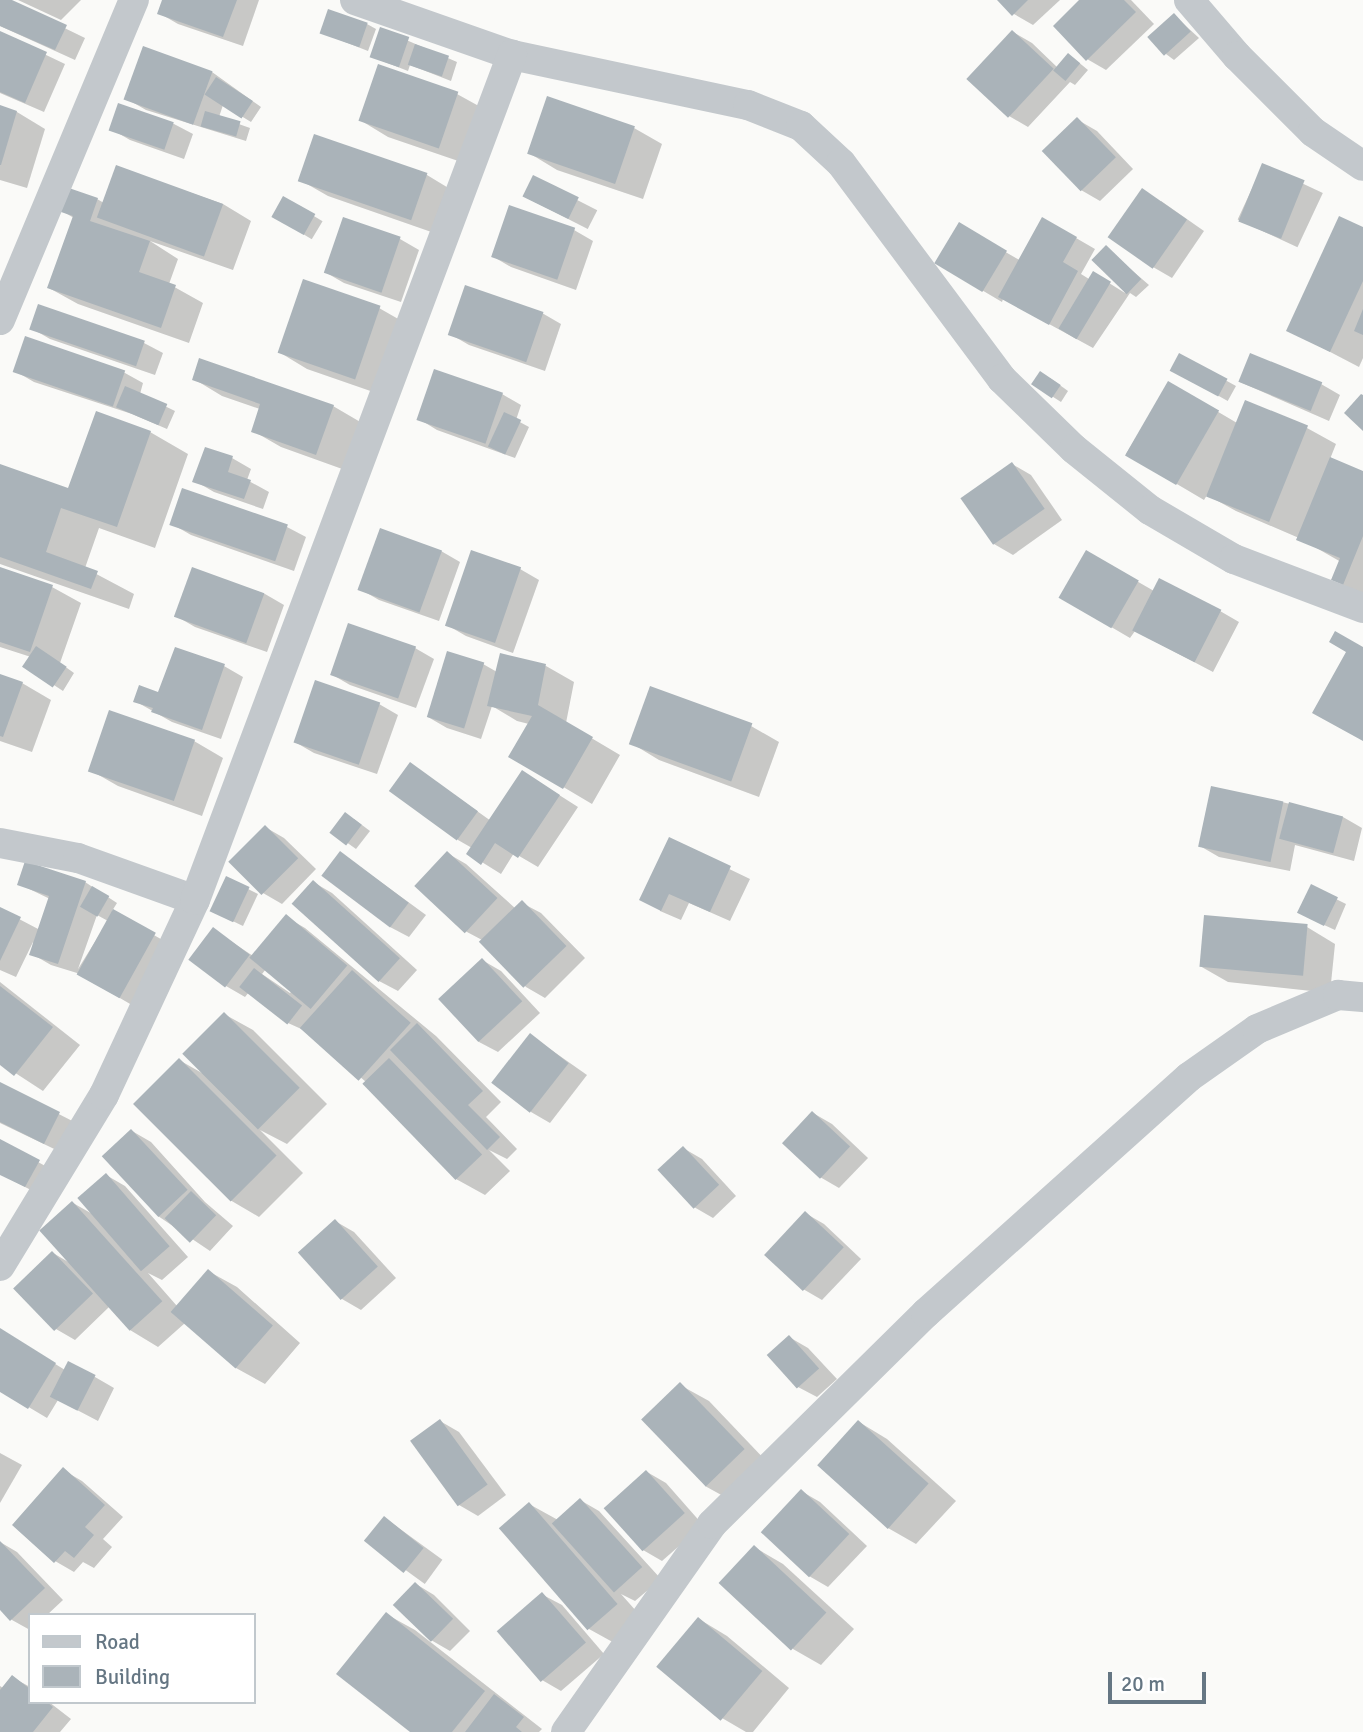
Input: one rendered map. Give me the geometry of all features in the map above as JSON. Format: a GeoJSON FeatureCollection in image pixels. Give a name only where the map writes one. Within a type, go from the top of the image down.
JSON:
{"type":"FeatureCollection","features":[{"type":"Feature","properties":{"kind":"street"},"geometry":{"type":"LineString","coordinates":[[0,320],[134,0]]}},
{"type":"Feature","properties":{"kind":"street"},"geometry":{"type":"LineString","coordinates":[[355,0],[512,55],[748,105],[801,126],[841,163],[1002,379],[1074,449],[1150,510],[1234,559],[1363,608]]}},
{"type":"Feature","properties":{"kind":"street"},"geometry":{"type":"LineString","coordinates":[[1189,0],[1237,56],[1313,132],[1363,166]]}},
{"type":"Feature","properties":{"kind":"street"},"geometry":{"type":"LineString","coordinates":[[0,1266],[104,1095],[195,900],[512,55]]}},
{"type":"Feature","properties":{"kind":"street"},"geometry":{"type":"LineString","coordinates":[[1,845],[78,858],[195,900]]}},
{"type":"Feature","properties":{"kind":"street"},"geometry":{"type":"LineString","coordinates":[[566,1732],[712,1524],[926,1313],[1189,1077],[1258,1029],[1338,995],[1363,997]]}},
{"type":"Feature","properties":{"kind":"building"},"geometry":{"type":"Polygon","coordinates":[[[0,0],[12,0],[67,25],[55,50],[0,26],[0,0]]]}},
{"type":"Feature","properties":{"kind":"building"},"geometry":{"type":"Polygon","coordinates":[[[162,0],[237,0],[223,37],[157,14],[162,0]]]}},
{"type":"Feature","properties":{"kind":"building"},"geometry":{"type":"Polygon","coordinates":[[[997,0],[1028,0],[1012,16],[997,0]]]}},
{"type":"Feature","properties":{"kind":"building"},"geometry":{"type":"Polygon","coordinates":[[[1079,0],[1124,0],[1136,12],[1086,61],[1053,26],[1079,0]]]}},
{"type":"Feature","properties":{"kind":"building"},"geometry":{"type":"Polygon","coordinates":[[[328,9],[368,23],[359,47],[320,34],[328,9]]]}},
{"type":"Feature","properties":{"kind":"building"},"geometry":{"type":"Polygon","coordinates":[[[1174,13],[1191,32],[1164,56],[1147,37],[1174,13]]]}},
{"type":"Feature","properties":{"kind":"building"},"geometry":{"type":"Polygon","coordinates":[[[380,27],[409,37],[399,67],[370,57],[380,27]]]}},
{"type":"Feature","properties":{"kind":"building"},"geometry":{"type":"Polygon","coordinates":[[[1012,30],[1054,69],[1008,118],[966,79],[1012,30]]]}},
{"type":"Feature","properties":{"kind":"building"},"geometry":{"type":"Polygon","coordinates":[[[0,31],[47,52],[25,103],[0,92],[0,31]]]}},
{"type":"Feature","properties":{"kind":"building"},"geometry":{"type":"Polygon","coordinates":[[[415,44],[449,56],[442,77],[408,65],[415,44]]]}},
{"type":"Feature","properties":{"kind":"building"},"geometry":{"type":"Polygon","coordinates":[[[143,46],[213,71],[193,125],[124,100],[143,46]]]}},
{"type":"Feature","properties":{"kind":"building"},"geometry":{"type":"Polygon","coordinates":[[[1068,53],[1080,63],[1065,81],[1053,71],[1068,53]]]}},
{"type":"Feature","properties":{"kind":"building"},"geometry":{"type":"Polygon","coordinates":[[[378,64],[458,92],[439,148],[358,121],[378,64]]]}},
{"type":"Feature","properties":{"kind":"building"},"geometry":{"type":"Polygon","coordinates":[[[216,77],[253,101],[241,119],[205,95],[216,77]]]}},
{"type":"Feature","properties":{"kind":"building"},"geometry":{"type":"Polygon","coordinates":[[[547,96],[635,126],[615,184],[527,154],[547,96]]]}},
{"type":"Feature","properties":{"kind":"building"},"geometry":{"type":"Polygon","coordinates":[[[118,103],[174,122],[164,150],[109,130],[118,103]]]}},
{"type":"Feature","properties":{"kind":"building"},"geometry":{"type":"Polygon","coordinates":[[[0,105],[17,111],[1,165],[0,165],[0,105]]]}},
{"type":"Feature","properties":{"kind":"building"},"geometry":{"type":"Polygon","coordinates":[[[205,111],[241,121],[236,137],[201,126],[205,111]]]}},
{"type":"Feature","properties":{"kind":"building"},"geometry":{"type":"Polygon","coordinates":[[[1077,117],[1116,157],[1081,191],[1042,151],[1077,117]]]}},
{"type":"Feature","properties":{"kind":"building"},"geometry":{"type":"Polygon","coordinates":[[[314,134],[427,173],[411,220],[298,181],[314,134]]]}},
{"type":"Feature","properties":{"kind":"building"},"geometry":{"type":"Polygon","coordinates":[[[1262,163],[1305,180],[1281,239],[1238,221],[1262,163]]]}},
{"type":"Feature","properties":{"kind":"building"},"geometry":{"type":"Polygon","coordinates":[[[116,165],[223,204],[204,257],[97,218],[116,165]]]}},
{"type":"Feature","properties":{"kind":"building"},"geometry":{"type":"Polygon","coordinates":[[[533,175],[579,197],[568,219],[522,197],[533,175]]]}},
{"type":"Feature","properties":{"kind":"building"},"geometry":{"type":"Polygon","coordinates":[[[66,187],[98,198],[90,221],[150,241],[139,272],[176,285],[161,328],[47,288],[73,216],[58,211],[66,187]]]}},
{"type":"Feature","properties":{"kind":"building"},"geometry":{"type":"Polygon","coordinates":[[[1142,188],[1187,220],[1153,269],[1108,237],[1142,188]]]}},
{"type":"Feature","properties":{"kind":"building"},"geometry":{"type":"Polygon","coordinates":[[[283,196],[315,214],[304,235],[271,217],[283,196]]]}},
{"type":"Feature","properties":{"kind":"building"},"geometry":{"type":"Polygon","coordinates":[[[509,205],[575,228],[557,280],[491,257],[509,205]]]}},
{"type":"Feature","properties":{"kind":"building"},"geometry":{"type":"Polygon","coordinates":[[[1339,216],[1363,227],[1363,281],[1330,352],[1286,331],[1339,216]]]}},
{"type":"Feature","properties":{"kind":"building"},"geometry":{"type":"Polygon","coordinates":[[[343,217],[401,237],[381,293],[324,273],[343,217]]]}},
{"type":"Feature","properties":{"kind":"building"},"geometry":{"type":"Polygon","coordinates":[[[1042,217],[1077,237],[1063,262],[1078,271],[1049,325],[998,297],[1042,217]]]}},
{"type":"Feature","properties":{"kind":"building"},"geometry":{"type":"Polygon","coordinates":[[[959,222],[1007,251],[982,292],[934,263],[959,222]]]}},
{"type":"Feature","properties":{"kind":"building"},"geometry":{"type":"Polygon","coordinates":[[[1106,245],[1141,279],[1127,294],[1091,260],[1106,245]]]}},
{"type":"Feature","properties":{"kind":"building"},"geometry":{"type":"Polygon","coordinates":[[[1093,271],[1111,282],[1076,339],[1058,328],[1093,271]]]}},
{"type":"Feature","properties":{"kind":"building"},"geometry":{"type":"Polygon","coordinates":[[[303,279],[381,306],[355,379],[278,353],[303,279]]]}},
{"type":"Feature","properties":{"kind":"building"},"geometry":{"type":"Polygon","coordinates":[[[465,285],[543,312],[526,362],[448,335],[465,285]]]}},
{"type":"Feature","properties":{"kind":"building"},"geometry":{"type":"Polygon","coordinates":[[[38,304],[145,341],[136,366],[29,330],[38,304]]]}},
{"type":"Feature","properties":{"kind":"building"},"geometry":{"type":"Polygon","coordinates":[[[1363,309],[1363,335],[1354,331],[1363,309]]]}},
{"type":"Feature","properties":{"kind":"building"},"geometry":{"type":"Polygon","coordinates":[[[25,336],[125,371],[113,406],[13,372],[25,336]]]}},
{"type":"Feature","properties":{"kind":"building"},"geometry":{"type":"Polygon","coordinates":[[[1179,353],[1228,379],[1218,396],[1170,371],[1179,353]]]}},
{"type":"Feature","properties":{"kind":"building"},"geometry":{"type":"Polygon","coordinates":[[[1250,353],[1322,382],[1311,411],[1238,382],[1250,353]]]}},
{"type":"Feature","properties":{"kind":"building"},"geometry":{"type":"Polygon","coordinates":[[[199,358],[334,405],[316,455],[251,432],[260,404],[192,380],[199,358]]]}},
{"type":"Feature","properties":{"kind":"building"},"geometry":{"type":"Polygon","coordinates":[[[434,369],[503,393],[485,444],[416,420],[434,369]]]}},
{"type":"Feature","properties":{"kind":"building"},"geometry":{"type":"Polygon","coordinates":[[[1040,371],[1061,385],[1052,398],[1031,384],[1040,371]]]}},
{"type":"Feature","properties":{"kind":"building"},"geometry":{"type":"Polygon","coordinates":[[[1168,381],[1219,410],[1176,485],[1125,455],[1168,381]]]}},
{"type":"Feature","properties":{"kind":"building"},"geometry":{"type":"Polygon","coordinates":[[[125,386],[167,404],[158,425],[116,407],[125,386]]]}},
{"type":"Feature","properties":{"kind":"building"},"geometry":{"type":"Polygon","coordinates":[[[1361,394],[1363,395],[1363,431],[1344,413],[1361,394]]]}},
{"type":"Feature","properties":{"kind":"building"},"geometry":{"type":"Polygon","coordinates":[[[1245,400],[1308,425],[1269,522],[1206,496],[1245,400]]]}},
{"type":"Feature","properties":{"kind":"building"},"geometry":{"type":"Polygon","coordinates":[[[96,411],[151,431],[117,527],[61,508],[46,552],[98,571],[91,589],[0,557],[0,464],[68,488],[96,411]]]}},
{"type":"Feature","properties":{"kind":"building"},"geometry":{"type":"Polygon","coordinates":[[[504,412],[521,420],[505,454],[488,446],[504,412]]]}},
{"type":"Feature","properties":{"kind":"building"},"geometry":{"type":"Polygon","coordinates":[[[205,447],[233,456],[228,472],[251,480],[244,499],[192,482],[205,447]]]}},
{"type":"Feature","properties":{"kind":"building"},"geometry":{"type":"Polygon","coordinates":[[[1330,457],[1363,471],[1363,536],[1343,585],[1331,580],[1340,558],[1296,540],[1330,457]]]}},
{"type":"Feature","properties":{"kind":"building"},"geometry":{"type":"Polygon","coordinates":[[[1012,462],[1045,509],[993,545],[960,498],[1012,462]]]}},
{"type":"Feature","properties":{"kind":"building"},"geometry":{"type":"Polygon","coordinates":[[[182,488],[288,524],[275,561],[169,525],[182,488]]]}},
{"type":"Feature","properties":{"kind":"building"},"geometry":{"type":"Polygon","coordinates":[[[380,528],[442,551],[419,613],[357,590],[380,528]]]}},
{"type":"Feature","properties":{"kind":"building"},"geometry":{"type":"Polygon","coordinates":[[[471,550],[521,567],[495,643],[445,626],[471,550]]]}},
{"type":"Feature","properties":{"kind":"building"},"geometry":{"type":"Polygon","coordinates":[[[1086,550],[1139,580],[1111,628],[1058,598],[1086,550]]]}},
{"type":"Feature","properties":{"kind":"building"},"geometry":{"type":"Polygon","coordinates":[[[0,567],[53,585],[30,652],[0,642],[0,567]]]}},
{"type":"Feature","properties":{"kind":"building"},"geometry":{"type":"Polygon","coordinates":[[[192,567],[264,593],[246,643],[174,617],[192,567]]]}},
{"type":"Feature","properties":{"kind":"building"},"geometry":{"type":"Polygon","coordinates":[[[1159,578],[1221,610],[1195,662],[1132,631],[1159,578]]]}},
{"type":"Feature","properties":{"kind":"building"},"geometry":{"type":"Polygon","coordinates":[[[348,623],[416,646],[398,698],[330,675],[348,623]]]}},
{"type":"Feature","properties":{"kind":"building"},"geometry":{"type":"Polygon","coordinates":[[[1335,631],[1363,647],[1363,741],[1312,713],[1346,652],[1329,642],[1335,631]]]}},
{"type":"Feature","properties":{"kind":"building"},"geometry":{"type":"Polygon","coordinates":[[[36,646],[67,667],[53,687],[22,667],[36,646]]]}},
{"type":"Feature","properties":{"kind":"building"},"geometry":{"type":"Polygon","coordinates":[[[175,647],[225,664],[202,730],[151,712],[153,708],[133,702],[139,685],[158,692],[175,647]]]}},
{"type":"Feature","properties":{"kind":"building"},"geometry":{"type":"Polygon","coordinates":[[[447,651],[484,662],[464,728],[427,717],[447,651]]]}},
{"type":"Feature","properties":{"kind":"building"},"geometry":{"type":"Polygon","coordinates":[[[500,653],[546,664],[538,705],[593,737],[563,789],[508,757],[532,716],[487,706],[500,653]]]}},
{"type":"Feature","properties":{"kind":"building"},"geometry":{"type":"Polygon","coordinates":[[[0,674],[23,682],[3,737],[0,736],[0,674]]]}},
{"type":"Feature","properties":{"kind":"building"},"geometry":{"type":"Polygon","coordinates":[[[315,680],[380,702],[359,765],[294,742],[315,680]]]}},
{"type":"Feature","properties":{"kind":"building"},"geometry":{"type":"Polygon","coordinates":[[[650,686],[752,723],[731,782],[629,744],[650,686]]]}},
{"type":"Feature","properties":{"kind":"building"},"geometry":{"type":"Polygon","coordinates":[[[109,710],[195,740],[174,801],[88,771],[109,710]]]}},
{"type":"Feature","properties":{"kind":"building"},"geometry":{"type":"Polygon","coordinates":[[[410,762],[478,811],[457,840],[389,791],[410,762]]]}},
{"type":"Feature","properties":{"kind":"building"},"geometry":{"type":"Polygon","coordinates":[[[522,770],[560,795],[518,858],[495,843],[481,865],[466,854],[522,770]]]}},
{"type":"Feature","properties":{"kind":"building"},"geometry":{"type":"Polygon","coordinates":[[[1211,786],[1283,801],[1270,862],[1198,847],[1211,786]]]}},
{"type":"Feature","properties":{"kind":"building"},"geometry":{"type":"Polygon","coordinates":[[[1289,802],[1343,816],[1333,853],[1279,839],[1289,802]]]}},
{"type":"Feature","properties":{"kind":"building"},"geometry":{"type":"Polygon","coordinates":[[[345,812],[362,825],[346,845],[329,833],[345,812]]]}},
{"type":"Feature","properties":{"kind":"building"},"geometry":{"type":"Polygon","coordinates":[[[265,825],[298,858],[261,895],[228,862],[265,825]]]}},
{"type":"Feature","properties":{"kind":"building"},"geometry":{"type":"Polygon","coordinates":[[[669,837],[731,866],[710,912],[669,894],[661,911],[639,900],[669,837]]]}},
{"type":"Feature","properties":{"kind":"building"},"geometry":{"type":"Polygon","coordinates":[[[340,851],[409,903],[390,928],[321,876],[340,851]]]}},
{"type":"Feature","properties":{"kind":"building"},"geometry":{"type":"Polygon","coordinates":[[[447,851],[497,898],[465,933],[414,886],[447,851]]]}},
{"type":"Feature","properties":{"kind":"building"},"geometry":{"type":"Polygon","coordinates":[[[25,861],[86,881],[58,964],[29,955],[49,896],[17,885],[25,861]]]}},
{"type":"Feature","properties":{"kind":"building"},"geometry":{"type":"Polygon","coordinates":[[[226,876],[250,887],[233,922],[210,911],[226,876]]]}},
{"type":"Feature","properties":{"kind":"building"},"geometry":{"type":"Polygon","coordinates":[[[313,880],[400,958],[379,982],[292,904],[313,880]]]}},
{"type":"Feature","properties":{"kind":"building"},"geometry":{"type":"Polygon","coordinates":[[[1311,884],[1338,897],[1324,926],[1297,913],[1311,884]]]}},
{"type":"Feature","properties":{"kind":"building"},"geometry":{"type":"Polygon","coordinates":[[[92,886],[109,896],[97,917],[80,907],[92,886]]]}},
{"type":"Feature","properties":{"kind":"building"},"geometry":{"type":"Polygon","coordinates":[[[522,900],[566,946],[523,988],[479,942],[522,900]]]}},
{"type":"Feature","properties":{"kind":"building"},"geometry":{"type":"Polygon","coordinates":[[[0,907],[21,917],[0,961],[0,907]]]}},
{"type":"Feature","properties":{"kind":"building"},"geometry":{"type":"Polygon","coordinates":[[[113,909],[156,933],[119,998],[77,975],[113,909]]]}},
{"type":"Feature","properties":{"kind":"building"},"geometry":{"type":"Polygon","coordinates":[[[286,914],[347,965],[311,1009],[249,958],[286,914]]]}},
{"type":"Feature","properties":{"kind":"building"},"geometry":{"type":"Polygon","coordinates":[[[1204,915],[1308,924],[1303,976],[1199,967],[1204,915]]]}},
{"type":"Feature","properties":{"kind":"building"},"geometry":{"type":"Polygon","coordinates":[[[213,927],[250,955],[225,987],[188,960],[213,927]]]}},
{"type":"Feature","properties":{"kind":"building"},"geometry":{"type":"Polygon","coordinates":[[[482,958],[522,1001],[478,1042],[438,999],[482,958]]]}},
{"type":"Feature","properties":{"kind":"building"},"geometry":{"type":"Polygon","coordinates":[[[254,968],[302,1006],[287,1024],[239,987],[254,968]]]}},
{"type":"Feature","properties":{"kind":"building"},"geometry":{"type":"Polygon","coordinates":[[[352,970],[411,1023],[359,1081],[300,1028],[352,970]]]}},
{"type":"Feature","properties":{"kind":"building"},"geometry":{"type":"Polygon","coordinates":[[[0,986],[53,1027],[14,1076],[0,1065],[0,986]]]}},
{"type":"Feature","properties":{"kind":"building"},"geometry":{"type":"Polygon","coordinates":[[[224,1012],[300,1088],[258,1129],[182,1054],[224,1012]]]}},
{"type":"Feature","properties":{"kind":"building"},"geometry":{"type":"Polygon","coordinates":[[[417,1023],[483,1091],[468,1105],[500,1137],[487,1150],[390,1050],[417,1023]]]}},
{"type":"Feature","properties":{"kind":"building"},"geometry":{"type":"Polygon","coordinates":[[[530,1033],[569,1063],[530,1113],[491,1083],[530,1033]]]}},
{"type":"Feature","properties":{"kind":"building"},"geometry":{"type":"Polygon","coordinates":[[[179,1058],[277,1156],[231,1202],[133,1104],[179,1058]]]}},
{"type":"Feature","properties":{"kind":"building"},"geometry":{"type":"Polygon","coordinates":[[[389,1058],[482,1154],[455,1180],[362,1084],[389,1058]]]}},
{"type":"Feature","properties":{"kind":"building"},"geometry":{"type":"Polygon","coordinates":[[[0,1082],[60,1112],[44,1144],[0,1122],[0,1082]]]}},
{"type":"Feature","properties":{"kind":"building"},"geometry":{"type":"Polygon","coordinates":[[[812,1111],[850,1146],[820,1179],[782,1143],[812,1111]]]}},
{"type":"Feature","properties":{"kind":"building"},"geometry":{"type":"Polygon","coordinates":[[[131,1129],[188,1190],[158,1217],[102,1156],[131,1129]]]}},
{"type":"Feature","properties":{"kind":"building"},"geometry":{"type":"Polygon","coordinates":[[[0,1139],[40,1160],[25,1187],[0,1175],[0,1139]]]}},
{"type":"Feature","properties":{"kind":"building"},"geometry":{"type":"Polygon","coordinates":[[[683,1146],[719,1185],[694,1209],[657,1170],[683,1146]]]}},
{"type":"Feature","properties":{"kind":"building"},"geometry":{"type":"Polygon","coordinates":[[[106,1173],[170,1246],[141,1271],[77,1198],[106,1173]]]}},
{"type":"Feature","properties":{"kind":"building"},"geometry":{"type":"Polygon","coordinates":[[[191,1191],[216,1215],[190,1243],[165,1218],[191,1191]]]}},
{"type":"Feature","properties":{"kind":"building"},"geometry":{"type":"Polygon","coordinates":[[[72,1201],[162,1301],[130,1331],[39,1230],[72,1201]]]}},
{"type":"Feature","properties":{"kind":"building"},"geometry":{"type":"Polygon","coordinates":[[[805,1211],[844,1247],[803,1291],[764,1255],[805,1211]]]}},
{"type":"Feature","properties":{"kind":"building"},"geometry":{"type":"Polygon","coordinates":[[[335,1219],[378,1267],[341,1300],[298,1252],[335,1219]]]}},
{"type":"Feature","properties":{"kind":"building"},"geometry":{"type":"Polygon","coordinates":[[[52,1251],[93,1293],[54,1331],[13,1289],[52,1251]]]}},
{"type":"Feature","properties":{"kind":"building"},"geometry":{"type":"Polygon","coordinates":[[[208,1269],[273,1325],[236,1368],[171,1312],[208,1269]]]}},
{"type":"Feature","properties":{"kind":"building"},"geometry":{"type":"Polygon","coordinates":[[[0,1328],[56,1363],[28,1409],[0,1392],[0,1328]]]}},
{"type":"Feature","properties":{"kind":"building"},"geometry":{"type":"Polygon","coordinates":[[[789,1335],[819,1368],[797,1389],[767,1355],[789,1335]]]}},
{"type":"Feature","properties":{"kind":"building"},"geometry":{"type":"Polygon","coordinates":[[[68,1361],[96,1375],[77,1411],[50,1397],[68,1361]]]}},
{"type":"Feature","properties":{"kind":"building"},"geometry":{"type":"Polygon","coordinates":[[[680,1382],[745,1449],[706,1486],[641,1420],[680,1382]]]}},
{"type":"Feature","properties":{"kind":"building"},"geometry":{"type":"Polygon","coordinates":[[[440,1419],[488,1485],[458,1506],[410,1441],[440,1419]]]}},
{"type":"Feature","properties":{"kind":"building"},"geometry":{"type":"Polygon","coordinates":[[[858,1420],[929,1484],[888,1529],[817,1465],[858,1420]]]}},
{"type":"Feature","properties":{"kind":"building"},"geometry":{"type":"Polygon","coordinates":[[[63,1467],[105,1505],[85,1527],[94,1535],[74,1558],[65,1551],[54,1563],[12,1525],[63,1467]]]}},
{"type":"Feature","properties":{"kind":"building"},"geometry":{"type":"Polygon","coordinates":[[[646,1470],[685,1513],[642,1551],[604,1508],[646,1470]]]}},
{"type":"Feature","properties":{"kind":"building"},"geometry":{"type":"Polygon","coordinates":[[[801,1489],[849,1534],[809,1577],[761,1532],[801,1489]]]}},
{"type":"Feature","properties":{"kind":"building"},"geometry":{"type":"Polygon","coordinates":[[[580,1498],[642,1567],[614,1593],[552,1523],[580,1498]]]}},
{"type":"Feature","properties":{"kind":"building"},"geometry":{"type":"Polygon","coordinates":[[[529,1502],[618,1604],[587,1630],[499,1528],[529,1502]]]}},
{"type":"Feature","properties":{"kind":"building"},"geometry":{"type":"Polygon","coordinates":[[[384,1516],[424,1548],[403,1573],[364,1541],[384,1516]]]}},
{"type":"Feature","properties":{"kind":"building"},"geometry":{"type":"Polygon","coordinates":[[[0,1541],[45,1588],[10,1621],[0,1610],[0,1541]]]}},
{"type":"Feature","properties":{"kind":"building"},"geometry":{"type":"Polygon","coordinates":[[[754,1545],[826,1613],[791,1651],[719,1583],[754,1545]]]}},
{"type":"Feature","properties":{"kind":"building"},"geometry":{"type":"Polygon","coordinates":[[[415,1582],[453,1619],[431,1642],[393,1605],[415,1582]]]}},
{"type":"Feature","properties":{"kind":"building"},"geometry":{"type":"Polygon","coordinates":[[[542,1592],[586,1643],[541,1682],[497,1631],[542,1592]]]}},
{"type":"Feature","properties":{"kind":"building"},"geometry":{"type":"Polygon","coordinates":[[[386,1612],[485,1691],[452,1732],[410,1732],[336,1674],[386,1612]]]}},
{"type":"Feature","properties":{"kind":"building"},"geometry":{"type":"Polygon","coordinates":[[[698,1617],[762,1671],[721,1721],[656,1667],[698,1617]]]}},
{"type":"Feature","properties":{"kind":"building"},"geometry":{"type":"Polygon","coordinates":[[[12,1675],[28,1687],[28,1704],[49,1704],[53,1707],[33,1732],[0,1732],[0,1690],[12,1675]]]}},
{"type":"Feature","properties":{"kind":"building"},"geometry":{"type":"Polygon","coordinates":[[[494,1694],[524,1717],[516,1727],[522,1732],[465,1732],[494,1694]]]}}]}
